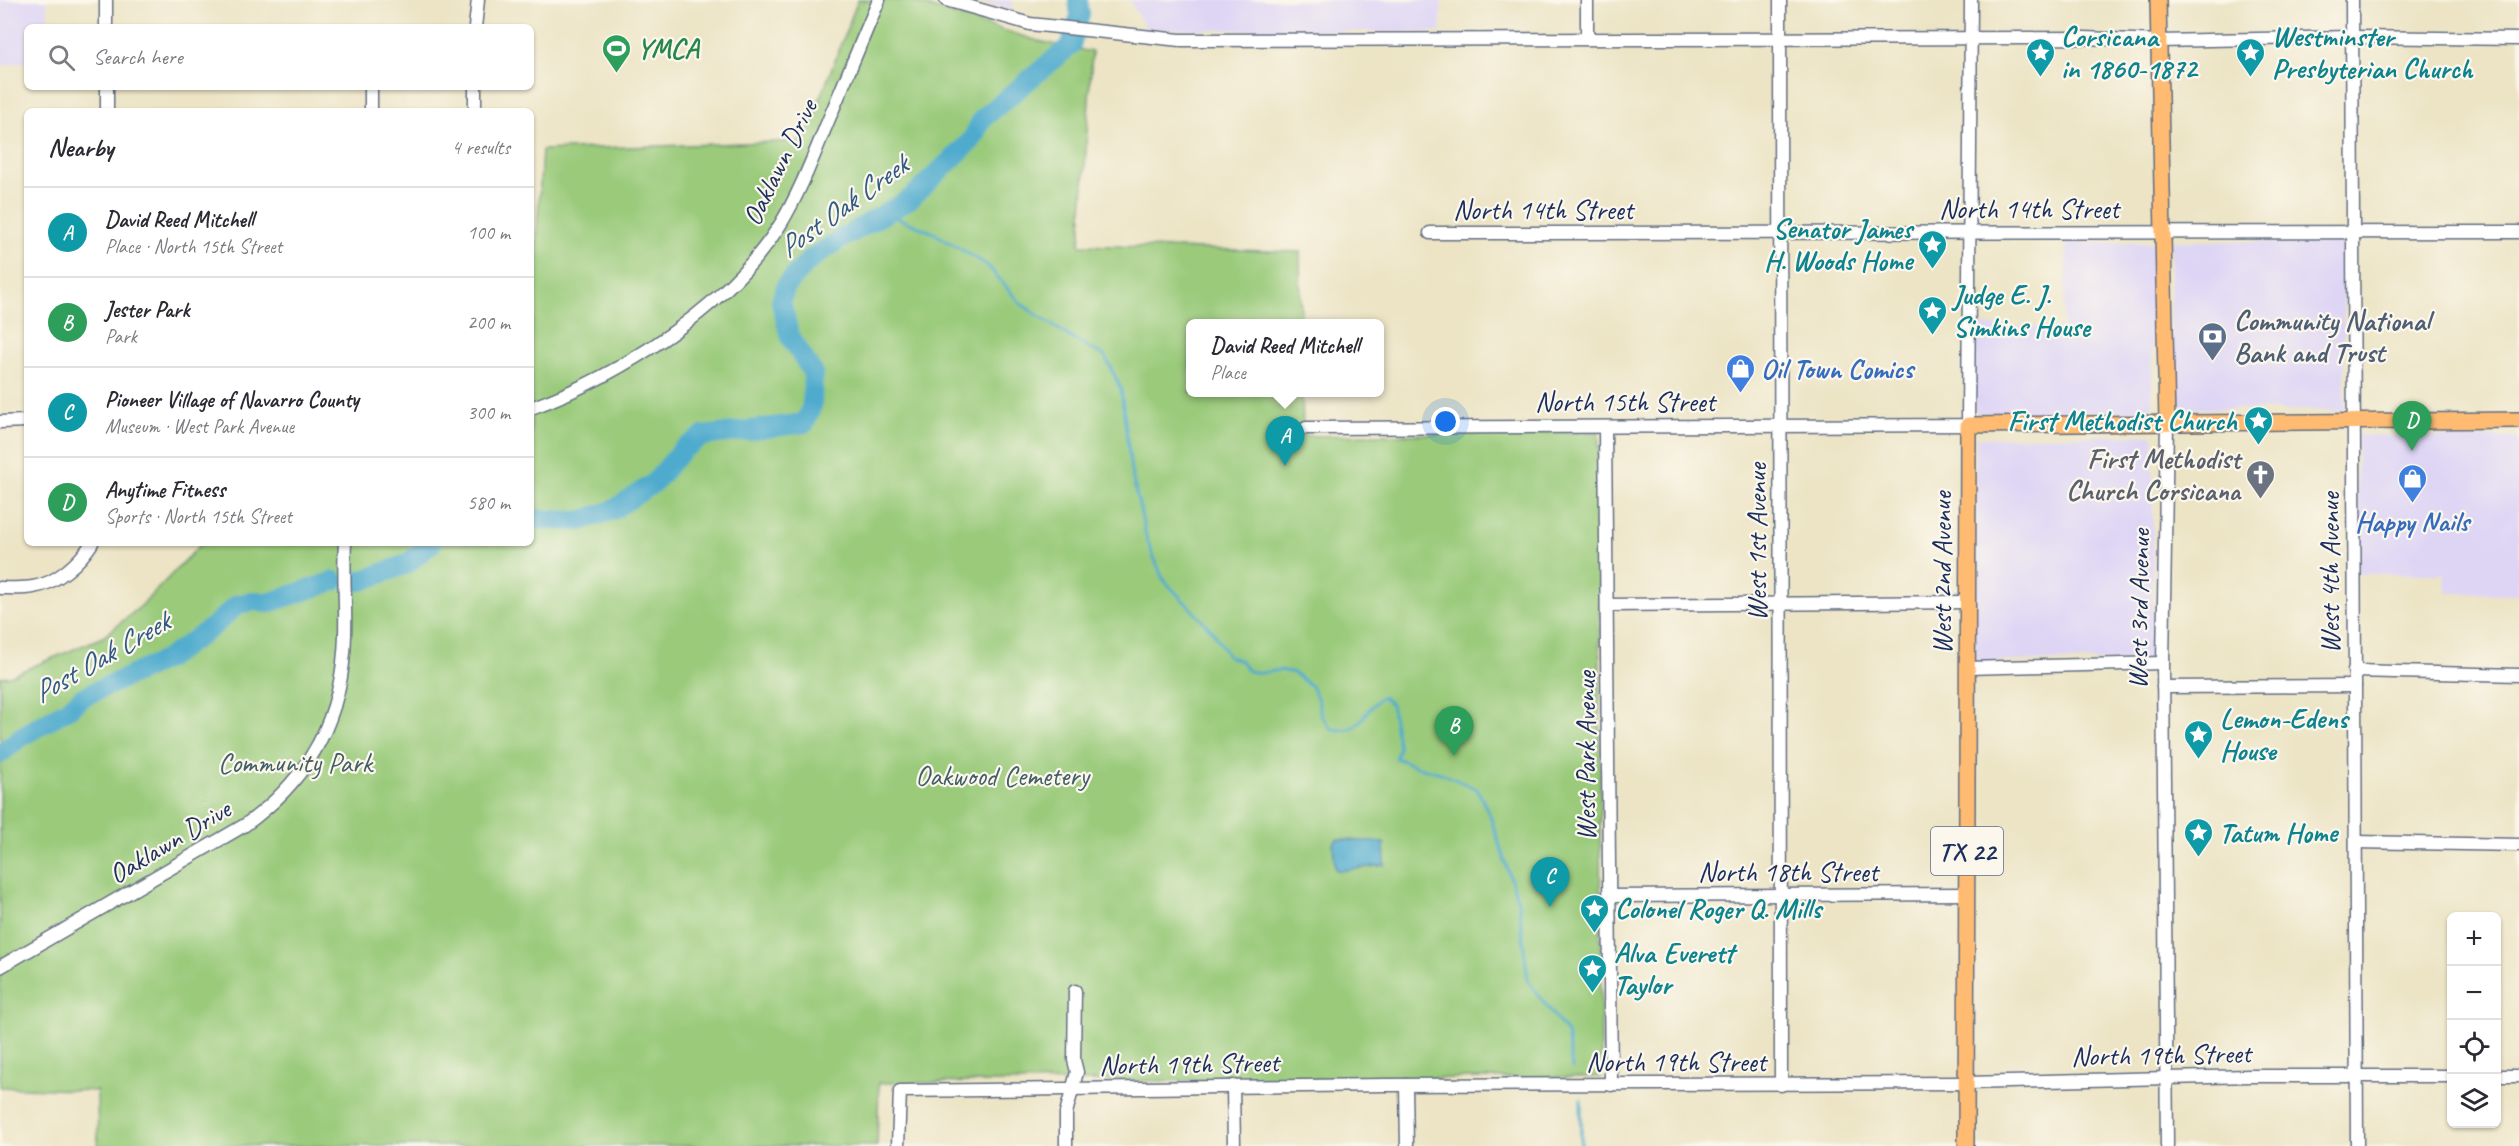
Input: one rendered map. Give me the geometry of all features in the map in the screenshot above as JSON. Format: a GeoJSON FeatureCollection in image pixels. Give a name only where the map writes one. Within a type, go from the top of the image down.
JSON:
{"type":"FeatureCollection","features":[{"type":"Feature","properties":{"kind":"main road","name":"West 3rd Avenue"},"geometry":{"type":"LineString","coordinates":[[2158,0],[2167,423]]}},
{"type":"Feature","properties":{"kind":"main road","name":"North 15th Street"},"geometry":{"type":"LineString","coordinates":[[1968,425],[2519,420]]}},
{"type":"Feature","properties":{"kind":"main road","name":"West 2nd Avenue"},"geometry":{"type":"LineString","coordinates":[[1966,1146],[1968,425]]}},
{"type":"Feature","properties":{"kind":"street"},"geometry":{"type":"LineString","coordinates":[[106,0],[106,24]]}},
{"type":"Feature","properties":{"kind":"street"},"geometry":{"type":"LineString","coordinates":[[475,24],[478,0]]}},
{"type":"Feature","properties":{"kind":"street","name":"Oaklawn Drive"},"geometry":{"type":"LineString","coordinates":[[534,407],[571,393],[675,331],[710,303],[753,260],[781,223],[802,182],[879,0]]}},
{"type":"Feature","properties":{"kind":"street"},"geometry":{"type":"LineString","coordinates":[[946,0],[1030,24],[1180,40],[2084,38],[2159,41],[2352,37],[2519,39]]}},
{"type":"Feature","properties":{"kind":"street"},"geometry":{"type":"LineString","coordinates":[[1587,0],[1587,38]]}},
{"type":"Feature","properties":{"kind":"street","name":"West 1st Avenue"},"geometry":{"type":"LineString","coordinates":[[1780,0],[1781,1085]]}},
{"type":"Feature","properties":{"kind":"street","name":"West 2nd Avenue"},"geometry":{"type":"LineString","coordinates":[[1968,425],[1971,0]]}},
{"type":"Feature","properties":{"kind":"street","name":"West 4th Avenue"},"geometry":{"type":"LineString","coordinates":[[2352,0],[2352,422],[2357,1146]]}},
{"type":"Feature","properties":{"kind":"street"},"geometry":{"type":"LineString","coordinates":[[107,90],[107,108]]}},
{"type":"Feature","properties":{"kind":"street"},"geometry":{"type":"LineString","coordinates":[[371,90],[371,108]]}},
{"type":"Feature","properties":{"kind":"street"},"geometry":{"type":"LineString","coordinates":[[475,90],[475,108]]}},
{"type":"Feature","properties":{"kind":"street","name":"North 14th Street"},"geometry":{"type":"LineString","coordinates":[[1430,233],[2519,232]]}},
{"type":"Feature","properties":{"kind":"street"},"geometry":{"type":"LineString","coordinates":[[0,422],[24,421]]}},
{"type":"Feature","properties":{"kind":"street","name":"West 3rd Avenue"},"geometry":{"type":"LineString","coordinates":[[2167,423],[2163,663],[2167,1146]]}},
{"type":"Feature","properties":{"kind":"street","name":"North 15th Street"},"geometry":{"type":"LineString","coordinates":[[1306,428],[1968,425]]}},
{"type":"Feature","properties":{"kind":"street","name":"West Park Avenue"},"geometry":{"type":"LineString","coordinates":[[1605,426],[1611,1085]]}},
{"type":"Feature","properties":{"kind":"street"},"geometry":{"type":"LineString","coordinates":[[0,588],[43,585],[63,574],[89,546]]}},
{"type":"Feature","properties":{"kind":"street","name":"Oaklawn Drive"},"geometry":{"type":"LineString","coordinates":[[0,967],[245,825],[272,803],[301,772],[324,735],[339,691],[345,635],[345,546]]}},
{"type":"Feature","properties":{"kind":"street"},"geometry":{"type":"LineString","coordinates":[[1608,605],[1967,602]]}},
{"type":"Feature","properties":{"kind":"street"},"geometry":{"type":"LineString","coordinates":[[1966,668],[2163,663]]}},
{"type":"Feature","properties":{"kind":"street"},"geometry":{"type":"LineString","coordinates":[[2354,671],[2519,675]]}},
{"type":"Feature","properties":{"kind":"street"},"geometry":{"type":"LineString","coordinates":[[2163,687],[2355,686]]}},
{"type":"Feature","properties":{"kind":"street"},"geometry":{"type":"LineString","coordinates":[[2356,842],[2519,845]]}},
{"type":"Feature","properties":{"kind":"street","name":"North 18th Street"},"geometry":{"type":"LineString","coordinates":[[1610,896],[1967,894]]}},
{"type":"Feature","properties":{"kind":"street"},"geometry":{"type":"LineString","coordinates":[[1066,1146],[1066,1113],[1077,1072],[1074,1060],[1075,991]]}},
{"type":"Feature","properties":{"kind":"street","name":"North 19th Street"},"geometry":{"type":"LineString","coordinates":[[898,1146],[900,1091],[1233,1086],[1781,1085],[2447,1076]]}},
{"type":"Feature","properties":{"kind":"street"},"geometry":{"type":"LineString","coordinates":[[2501,1076],[2519,1076]]}},
{"type":"Feature","properties":{"kind":"street"},"geometry":{"type":"LineString","coordinates":[[1406,1085],[1407,1146]]}},
{"type":"Feature","properties":{"kind":"street"},"geometry":{"type":"LineString","coordinates":[[1233,1086],[1234,1146]]}},
{"type":"Feature","properties":{"kind":"shaded area"},"geometry":{"type":"Polygon","coordinates":[[[0,0],[47,0],[48,24],[24,24],[24,62],[0,66],[0,0]]]}},
{"type":"Feature","properties":{"kind":"shaded area"},"geometry":{"type":"Polygon","coordinates":[[[977,0],[1011,0],[1013,10],[977,0]]]}},
{"type":"Feature","properties":{"kind":"shaded area"},"geometry":{"type":"Polygon","coordinates":[[[1129,0],[1442,0],[1440,32],[1146,29],[1129,0]]]}},
{"type":"Feature","properties":{"kind":"shaded area"},"geometry":{"type":"Polygon","coordinates":[[[2171,241],[2343,242],[2345,411],[2170,408],[2171,241]]]}},
{"type":"Feature","properties":{"kind":"shaded area"},"geometry":{"type":"Polygon","coordinates":[[[2067,243],[2153,243],[2152,411],[1975,413],[1973,325],[2063,328],[2067,243]]]}},
{"type":"Feature","properties":{"kind":"shaded area"},"geometry":{"type":"Polygon","coordinates":[[[2153,435],[2153,661],[1976,661],[1976,438],[2153,435]]]}},
{"type":"Feature","properties":{"kind":"shaded area"},"geometry":{"type":"Polygon","coordinates":[[[2357,435],[2519,438],[2519,594],[2446,593],[2445,574],[2357,574],[2357,435]]]}},
{"type":"Feature","properties":{"kind":"green space"},"geometry":{"type":"Polygon","coordinates":[[[858,0],[907,0],[1038,41],[1092,52],[1080,245],[1300,252],[1301,319],[1186,319],[1186,397],[1302,397],[1303,436],[1599,432],[1601,1077],[879,1083],[877,1146],[98,1146],[97,1091],[0,1087],[0,677],[10,676],[103,637],[141,606],[199,546],[534,546],[534,289],[542,150],[804,141],[858,0]]]}},
{"type":"Feature","properties":{"kind":"water"},"geometry":{"type":"Polygon","coordinates":[[[1337,839],[1384,843],[1385,865],[1339,871],[1335,869],[1333,844],[1337,839]]]}},
{"type":"Feature","properties":{"kind":"waterway","name":"Post Oak Creek"},"geometry":{"type":"LineString","coordinates":[[534,519],[580,521],[613,510],[654,483],[682,450],[703,436],[805,423],[812,405],[813,373],[790,337],[781,302],[786,285],[811,259],[910,199],[972,140],[982,119],[1071,45],[1080,15],[1078,0]]}},
{"type":"Feature","properties":{"kind":"waterway"},"geometry":{"type":"LineString","coordinates":[[884,213],[932,232],[987,265],[1021,304],[1073,339],[1105,356],[1121,389],[1131,471],[1147,540],[1163,579],[1214,633],[1228,656],[1241,661],[1248,671],[1261,673],[1281,670],[1294,673],[1311,686],[1318,699],[1321,715],[1331,729],[1341,730],[1354,726],[1383,697],[1391,704],[1399,748],[1396,758],[1441,773],[1477,789],[1491,818],[1519,905],[1528,981],[1567,1033],[1572,1068]]}},
{"type":"Feature","properties":{"kind":"waterway","name":"Post Oak Creek"},"geometry":{"type":"LineString","coordinates":[[354,581],[361,581],[407,564],[428,546]]}},
{"type":"Feature","properties":{"kind":"waterway","name":"Post Oak Creek"},"geometry":{"type":"LineString","coordinates":[[0,754],[21,737],[70,708],[83,697],[167,659],[211,628],[238,604],[255,601],[268,603],[334,581]]}},
{"type":"Feature","properties":{"kind":"waterway"},"geometry":{"type":"LineString","coordinates":[[1581,1100],[1581,1146]]}},
{"type":"Feature","properties":{"kind":"place","name":"YMCA"},"geometry":{"type":"Point","coordinates":[616,74]}},
{"type":"Feature","properties":{"kind":"place","name":"Corsicana in 1860-1872"},"geometry":{"type":"Point","coordinates":[2040,78]}},
{"type":"Feature","properties":{"kind":"place","name":"Westminster Presbyterian Church"},"geometry":{"type":"Point","coordinates":[2251,78]}},
{"type":"Feature","properties":{"kind":"place","name":"Senator James H. Woods Home"},"geometry":{"type":"Point","coordinates":[1933,270]}},
{"type":"Feature","properties":{"kind":"place","name":"Judge E. J. Simkins House"},"geometry":{"type":"Point","coordinates":[1932,336]}},
{"type":"Feature","properties":{"kind":"place","name":"Community National Bank and Trust"},"geometry":{"type":"Point","coordinates":[2213,362]}},
{"type":"Feature","properties":{"kind":"place","name":"Oil Town Comics"},"geometry":{"type":"Point","coordinates":[1740,394]}},
{"type":"Feature","properties":{"kind":"place","name":"First Methodist Church"},"geometry":{"type":"Point","coordinates":[2258,446]}},
{"type":"Feature","properties":{"kind":"place","name":"Anytime Fitness"},"geometry":{"type":"Point","coordinates":[2412,451]}},
{"type":"Feature","properties":{"kind":"place","name":"David Reed Mitchell"},"geometry":{"type":"Point","coordinates":[1285,466]}},
{"type":"Feature","properties":{"kind":"place","name":"First Methodist Church Corsicana"},"geometry":{"type":"Point","coordinates":[2261,500]}},
{"type":"Feature","properties":{"kind":"place","name":"Happy Nails"},"geometry":{"type":"Point","coordinates":[2412,504]}},
{"type":"Feature","properties":{"kind":"place","name":"Jester Park"},"geometry":{"type":"Point","coordinates":[1454,756]}},
{"type":"Feature","properties":{"kind":"place","name":"Lemon-Edens House"},"geometry":{"type":"Point","coordinates":[2199,760]}},
{"type":"Feature","properties":{"kind":"place","name":"Tatum Home"},"geometry":{"type":"Point","coordinates":[2198,858]}},
{"type":"Feature","properties":{"kind":"place","name":"Pioneer Village of Navarro County"},"geometry":{"type":"Point","coordinates":[1550,907]}},
{"type":"Feature","properties":{"kind":"place","name":"Colonel Roger Q. Mills"},"geometry":{"type":"Point","coordinates":[1594,934]}},
{"type":"Feature","properties":{"kind":"place","name":"Alva Everett Taylor"},"geometry":{"type":"Point","coordinates":[1593,994]}},
{"type":"Feature","properties":{"kind":"park label","name":"Community Park"},"geometry":{"type":"Point","coordinates":[295,762]}},
{"type":"Feature","properties":{"kind":"park label","name":"Oakwood Cemetery"},"geometry":{"type":"Point","coordinates":[1002,775]}}]}
